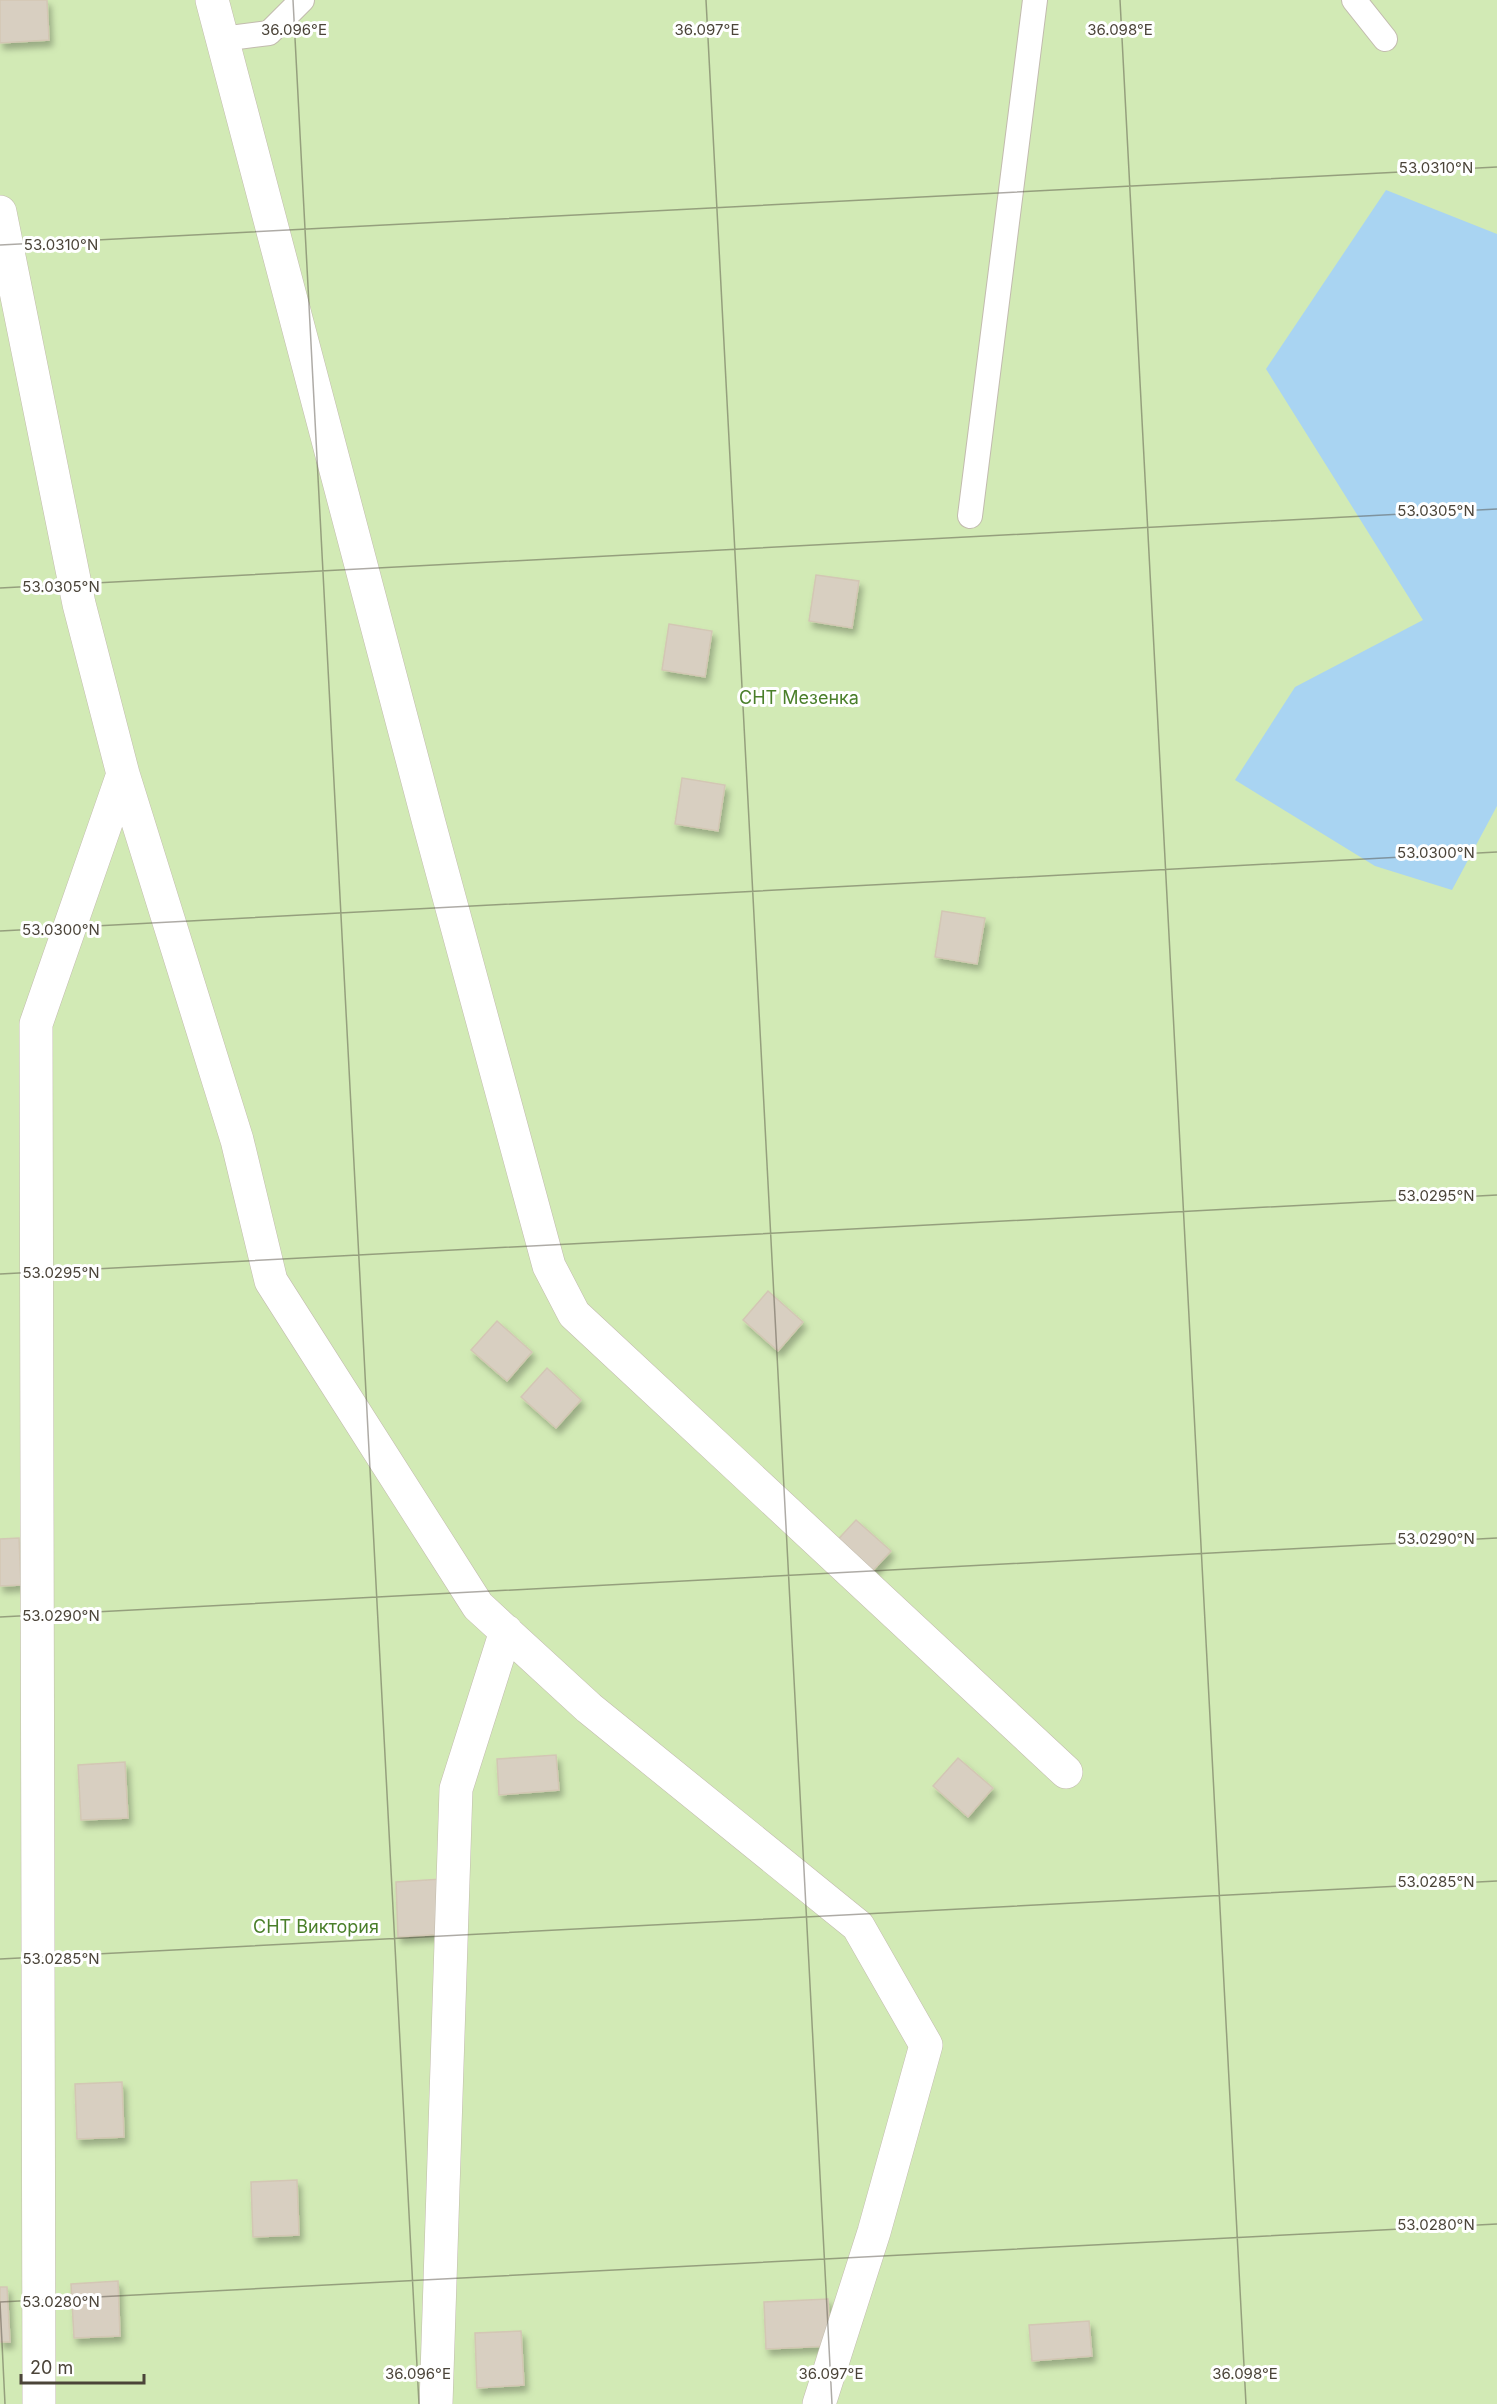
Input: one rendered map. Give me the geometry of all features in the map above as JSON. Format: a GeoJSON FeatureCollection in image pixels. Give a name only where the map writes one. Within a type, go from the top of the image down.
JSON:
{"type":"FeatureCollection","features":[{"type":"Feature","properties":{"kind":"street"},"geometry":{"type":"LineString","coordinates":[[212,0],[425,812],[549,1266],[574,1314],[1066,1772]]}},
{"type":"Feature","properties":{"kind":"street"},"geometry":{"type":"LineString","coordinates":[[0,212],[79,604],[123,774],[237,1140],[271,1281],[478,1606],[589,1708],[858,1926],[926,2045],[874,2232],[819,2404]]}},
{"type":"Feature","properties":{"kind":"street"},"geometry":{"type":"LineString","coordinates":[[39,2404],[36,1024],[123,774]]}},
{"type":"Feature","properties":{"kind":"street"},"geometry":{"type":"LineString","coordinates":[[436,2404],[456,1790],[506,1631]]}},
{"type":"Feature","properties":{"kind":"lane"},"geometry":{"type":"LineString","coordinates":[[222,39],[269,33],[302,0]]}},
{"type":"Feature","properties":{"kind":"lane"},"geometry":{"type":"LineString","coordinates":[[970,516],[1035,0]]}},
{"type":"Feature","properties":{"kind":"lane"},"geometry":{"type":"LineString","coordinates":[[1354,0],[1385,39]]}},
{"type":"Feature","properties":{"kind":"green space","name":"СНТ Мезенка"},"geometry":{"type":"Polygon","coordinates":[[[0,0],[1497,0],[1497,2404],[0,2404],[0,0]]]}},
{"type":"Feature","properties":{"kind":"water"},"geometry":{"type":"Polygon","coordinates":[[[1386,190],[1497,234],[1497,806],[1452,890],[1375,866],[1235,780],[1295,687],[1423,620],[1266,369],[1386,190]]]}},
{"type":"Feature","properties":{"kind":"building"},"geometry":{"type":"Polygon","coordinates":[[[0,0],[47,0],[49,40],[0,43],[0,0]]]}},
{"type":"Feature","properties":{"kind":"building"},"geometry":{"type":"Polygon","coordinates":[[[816,575],[859,581],[852,628],[809,621],[816,575]]]}},
{"type":"Feature","properties":{"kind":"building"},"geometry":{"type":"Polygon","coordinates":[[[669,624],[712,631],[705,677],[662,670],[669,624]]]}},
{"type":"Feature","properties":{"kind":"building"},"geometry":{"type":"Polygon","coordinates":[[[682,778],[725,785],[718,831],[675,824],[682,778]]]}},
{"type":"Feature","properties":{"kind":"building"},"geometry":{"type":"Polygon","coordinates":[[[942,911],[985,918],[977,964],[935,957],[942,911]]]}},
{"type":"Feature","properties":{"kind":"building"},"geometry":{"type":"Polygon","coordinates":[[[768,1291],[803,1322],[778,1351],[743,1320],[768,1291]]]}},
{"type":"Feature","properties":{"kind":"building"},"geometry":{"type":"Polygon","coordinates":[[[497,1321],[532,1352],[507,1381],[471,1350],[497,1321]]]}},
{"type":"Feature","properties":{"kind":"building"},"geometry":{"type":"Polygon","coordinates":[[[547,1368],[581,1400],[556,1428],[521,1397],[547,1368]]]}},
{"type":"Feature","properties":{"kind":"building"},"geometry":{"type":"Polygon","coordinates":[[[856,1520],[891,1551],[865,1579],[830,1548],[856,1520]]]}},
{"type":"Feature","properties":{"kind":"building"},"geometry":{"type":"Polygon","coordinates":[[[19,1538],[21,1585],[0,1586],[0,1539],[19,1538]]]}},
{"type":"Feature","properties":{"kind":"building"},"geometry":{"type":"Polygon","coordinates":[[[556,1755],[559,1790],[499,1795],[497,1759],[556,1755]]]}},
{"type":"Feature","properties":{"kind":"building"},"geometry":{"type":"Polygon","coordinates":[[[958,1758],[993,1788],[968,1817],[933,1786],[958,1758]]]}},
{"type":"Feature","properties":{"kind":"building"},"geometry":{"type":"Polygon","coordinates":[[[125,1762],[128,1818],[81,1820],[78,1765],[125,1762]]]}},
{"type":"Feature","properties":{"kind":"building"},"geometry":{"type":"Polygon","coordinates":[[[442,1879],[445,1934],[398,1937],[396,1882],[442,1879]]]}},
{"type":"Feature","properties":{"kind":"building"},"geometry":{"type":"Polygon","coordinates":[[[122,2082],[124,2137],[77,2139],[75,2084],[122,2082]]]}},
{"type":"Feature","properties":{"kind":"building"},"geometry":{"type":"Polygon","coordinates":[[[297,2180],[299,2235],[253,2237],[251,2182],[297,2180]]]}},
{"type":"Feature","properties":{"kind":"building"},"geometry":{"type":"Polygon","coordinates":[[[118,2281],[120,2336],[74,2338],[71,2284],[118,2281]]]}},
{"type":"Feature","properties":{"kind":"building"},"geometry":{"type":"Polygon","coordinates":[[[0,2287],[7,2287],[10,2342],[0,2342],[0,2287]]]}},
{"type":"Feature","properties":{"kind":"building"},"geometry":{"type":"Polygon","coordinates":[[[828,2299],[830,2346],[766,2349],[764,2302],[828,2299]]]}},
{"type":"Feature","properties":{"kind":"building"},"geometry":{"type":"Polygon","coordinates":[[[1089,2321],[1092,2356],[1032,2361],[1029,2325],[1089,2321]]]}},
{"type":"Feature","properties":{"kind":"building"},"geometry":{"type":"Polygon","coordinates":[[[521,2331],[524,2385],[477,2388],[475,2333],[521,2331]]]}},
{"type":"Feature","properties":{"kind":"park label","name":"СНТ Виктория"},"geometry":{"type":"Point","coordinates":[316,1927]}}]}
